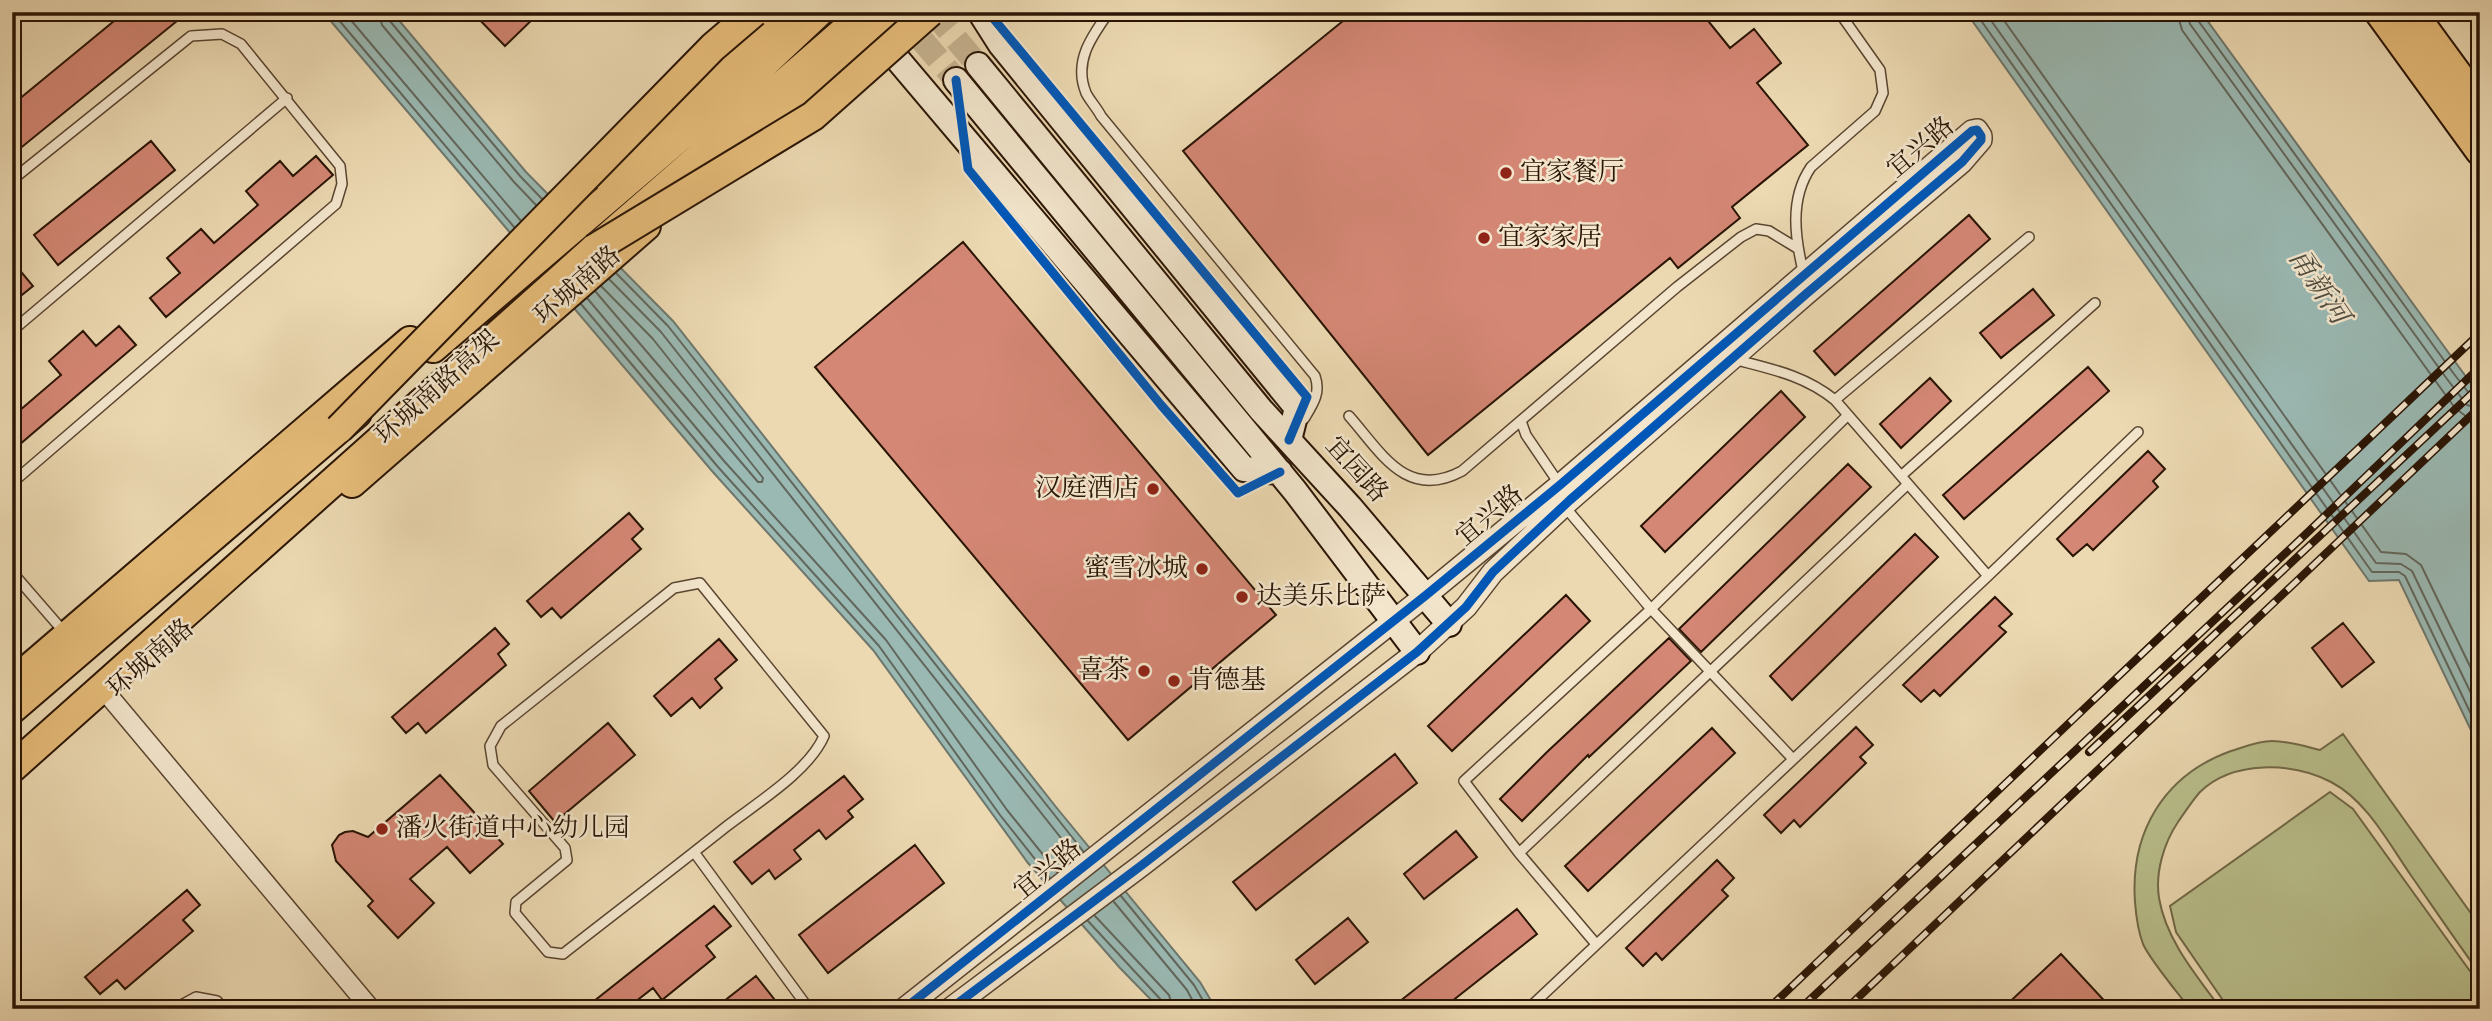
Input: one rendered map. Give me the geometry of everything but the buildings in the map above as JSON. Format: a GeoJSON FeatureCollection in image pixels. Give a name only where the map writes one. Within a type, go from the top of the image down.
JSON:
{"type":"FeatureCollection","features":[{"type":"Feature","properties":{"kind":"main road"},"geometry":{"type":"LineString","coordinates":[[339,429],[713,47],[754,12]]}},
{"type":"Feature","properties":{"kind":"main road"},"geometry":{"type":"LineString","coordinates":[[12,683],[792,12]]}},
{"type":"Feature","properties":{"kind":"main road","name":"环城南路高架"},"geometry":{"type":"LineString","coordinates":[[12,709],[751,76],[819,12]]}},
{"type":"Feature","properties":{"kind":"main road"},"geometry":{"type":"LineString","coordinates":[[594,249],[813,116],[930,12]]}},
{"type":"Feature","properties":{"kind":"main road"},"geometry":{"type":"LineString","coordinates":[[980,12],[1001,45],[1297,408],[1289,440]]}},
{"type":"Feature","properties":{"kind":"main road"},"geometry":{"type":"LineString","coordinates":[[2379,12],[2480,151]]}},
{"type":"Feature","properties":{"kind":"main road"},"geometry":{"type":"LineString","coordinates":[[2412,12],[2480,105]]}},
{"type":"Feature","properties":{"kind":"main road"},"geometry":{"type":"LineString","coordinates":[[876,18],[1244,469],[1280,472]]}},
{"type":"Feature","properties":{"kind":"main road","name":"环城南路高架"},"geometry":{"type":"LineString","coordinates":[[12,768],[594,249],[876,18]]}},
{"type":"Feature","properties":{"kind":"main road","name":"环城南路"},"geometry":{"type":"LineString","coordinates":[[12,780],[876,18]]}},
{"type":"Feature","properties":{"kind":"main road","name":"宜园路"},"geometry":{"type":"LineString","coordinates":[[978,65],[1261,410],[1350,507],[1449,624]]}},
{"type":"Feature","properties":{"kind":"main road"},"geometry":{"type":"LineString","coordinates":[[957,80],[1280,472],[1417,652]]}},
{"type":"Feature","properties":{"kind":"street","name":"宜兴路"},"geometry":{"type":"LineString","coordinates":[[904,1009],[1425,596],[1564,497],[1731,359],[1805,285],[1962,162],[1981,141],[1977,130],[1972,131],[1805,285],[1564,497],[1493,572],[1449,624],[1417,652],[1142,865],[950,1009]]}},
{"type":"Feature","properties":{"kind":"street"},"geometry":{"type":"LineString","coordinates":[[109,696],[370,1009]]}},
{"type":"Feature","properties":{"kind":"lane"},"geometry":{"type":"LineString","coordinates":[[1109,12],[1090,38],[1084,53],[1082,71],[1086,92],[1101,116],[1315,376],[1318,384],[1315,401],[1289,440]]}},
{"type":"Feature","properties":{"kind":"lane"},"geometry":{"type":"LineString","coordinates":[[1805,285],[1797,248],[1796,209],[1803,178],[1811,167],[1875,111],[1883,93],[1880,70],[1839,12]]}},
{"type":"Feature","properties":{"kind":"lane"},"geometry":{"type":"LineString","coordinates":[[12,180],[191,36],[222,34],[241,44],[287,98],[340,166],[342,184],[336,204],[12,483]]}},
{"type":"Feature","properties":{"kind":"lane"},"geometry":{"type":"LineString","coordinates":[[12,331],[287,98]]}},
{"type":"Feature","properties":{"kind":"lane"},"geometry":{"type":"LineString","coordinates":[[1349,416],[1387,462],[1401,473],[1422,480],[1444,480],[1462,471],[1676,287],[1741,237],[1756,229],[1769,230],[1797,248]]}},
{"type":"Feature","properties":{"kind":"lane"},"geometry":{"type":"LineString","coordinates":[[1835,400],[2029,237]]}},
{"type":"Feature","properties":{"kind":"lane"},"geometry":{"type":"LineString","coordinates":[[1901,476],[2095,303]]}},
{"type":"Feature","properties":{"kind":"lane"},"geometry":{"type":"LineString","coordinates":[[1731,359],[1792,375],[1816,386],[1835,400],[1988,576]]}},
{"type":"Feature","properties":{"kind":"lane"},"geometry":{"type":"LineString","coordinates":[[1596,944],[1519,853],[1464,781],[1651,609],[1848,415]]}},
{"type":"Feature","properties":{"kind":"lane"},"geometry":{"type":"LineString","coordinates":[[1521,421],[1531,443],[1564,497],[1651,609],[1793,759]]}},
{"type":"Feature","properties":{"kind":"lane"},"geometry":{"type":"LineString","coordinates":[[1528,1009],[2138,432]]}},
{"type":"Feature","properties":{"kind":"lane"},"geometry":{"type":"LineString","coordinates":[[1519,853],[1908,484]]}},
{"type":"Feature","properties":{"kind":"lane"},"geometry":{"type":"LineString","coordinates":[[12,572],[68,636]]}},
{"type":"Feature","properties":{"kind":"lane"},"geometry":{"type":"LineString","coordinates":[[700,583],[824,736],[821,744],[796,772],[694,852],[563,954],[548,952],[515,914],[516,902],[567,860],[565,848],[493,765],[490,746],[501,726],[674,588],[700,583]]}},
{"type":"Feature","properties":{"kind":"lane"},"geometry":{"type":"LineString","coordinates":[[694,852],[809,1009]]}},
{"type":"Feature","properties":{"kind":"lane"},"geometry":{"type":"LineString","coordinates":[[174,1009],[196,997],[217,1001],[224,1009]]}},
{"type":"Feature","properties":{"kind":"green space"},"geometry":{"type":"Polygon","coordinates":[[[2343,734],[2480,926],[2480,974],[2385,836],[2355,799],[2316,775],[2281,768],[2246,770],[2229,774],[2200,792],[2173,830],[2162,858],[2158,888],[2168,928],[2192,970],[2221,1009],[2190,1009],[2147,951],[2138,923],[2135,876],[2138,852],[2156,809],[2187,775],[2231,751],[2272,741],[2320,750],[2343,734]]]}},
{"type":"Feature","properties":{"kind":"green space"},"geometry":{"type":"Polygon","coordinates":[[[2330,792],[2353,809],[2480,985],[2480,1009],[2229,1009],[2176,932],[2170,906],[2330,792]]]}},
{"type":"Feature","properties":{"kind":"water"},"geometry":{"type":"Polygon","coordinates":[[[323,12],[392,12],[526,172],[673,321],[1056,807],[1200,982],[1216,1009],[1160,1009],[1120,968],[1028,863],[873,650],[712,471],[323,12]]]}},
{"type":"Feature","properties":{"kind":"water","name":"甬新河"},"geometry":{"type":"Polygon","coordinates":[[[1966,12],[2201,12],[2480,396],[2480,749],[2399,580],[2369,581],[1966,12]]]}},
{"type":"Feature","properties":{"kind":"tunnel"},"geometry":{"type":"LineString","coordinates":[[933,12],[978,65]]}},
{"type":"Feature","properties":{"kind":"tunnel"},"geometry":{"type":"LineString","coordinates":[[899,13],[956,80]]}},
{"type":"Feature","properties":{"kind":"railway"},"geometry":{"type":"LineString","coordinates":[[1768,1009],[2480,333]]}},
{"type":"Feature","properties":{"kind":"railway"},"geometry":{"type":"LineString","coordinates":[[1800,1009],[2480,367]]}},
{"type":"Feature","properties":{"kind":"railway"},"geometry":{"type":"LineString","coordinates":[[2089,752],[2480,386]]}},
{"type":"Feature","properties":{"kind":"railway"},"geometry":{"type":"LineString","coordinates":[[1846,1009],[2480,407]]}},
{"type":"Feature","properties":{"kind":"cycle path"},"geometry":{"type":"LineString","coordinates":[[988,12],[1307,397],[1289,440]]}},
{"type":"Feature","properties":{"kind":"cycle path"},"geometry":{"type":"LineString","coordinates":[[956,80],[968,169],[1161,405],[1238,493],[1280,472]]}},
{"type":"Feature","properties":{"kind":"cycle path"},"geometry":{"type":"LineString","coordinates":[[904,1009],[1425,596],[1560,485],[1972,131],[1977,130],[1981,140],[1962,162],[1570,500],[1493,572],[1466,607],[1417,652],[1142,865],[950,1009]]}},
{"type":"Feature","properties":{"kind":"place","name":"宜家餐厅"},"geometry":{"type":"Point","coordinates":[1506,173]}},
{"type":"Feature","properties":{"kind":"place","name":"宜家家居"},"geometry":{"type":"Point","coordinates":[1484,238]}},
{"type":"Feature","properties":{"kind":"place","name":"汉庭酒店"},"geometry":{"type":"Point","coordinates":[1153,489]}},
{"type":"Feature","properties":{"kind":"place","name":"蜜雪冰城"},"geometry":{"type":"Point","coordinates":[1202,569]}},
{"type":"Feature","properties":{"kind":"place","name":"达美乐比萨"},"geometry":{"type":"Point","coordinates":[1242,597]}},
{"type":"Feature","properties":{"kind":"place","name":"喜茶"},"geometry":{"type":"Point","coordinates":[1144,671]}},
{"type":"Feature","properties":{"kind":"place","name":"肯德基"},"geometry":{"type":"Point","coordinates":[1174,681]}},
{"type":"Feature","properties":{"kind":"place","name":"潘火街道中心幼儿园"},"geometry":{"type":"Point","coordinates":[382,829]}}]}
